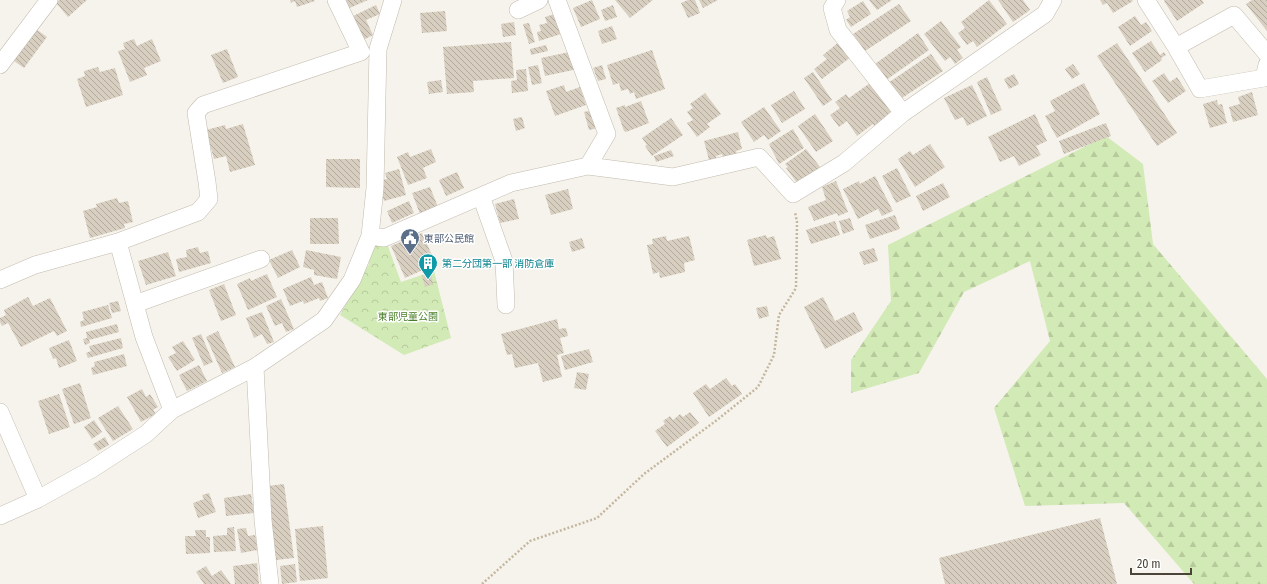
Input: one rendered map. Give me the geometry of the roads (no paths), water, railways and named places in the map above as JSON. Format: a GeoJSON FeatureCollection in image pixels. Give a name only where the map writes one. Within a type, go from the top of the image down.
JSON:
{"type":"FeatureCollection","features":[{"type":"Feature","properties":{"kind":"street"},"geometry":{"type":"LineString","coordinates":[[0,65],[50,0]]}},
{"type":"Feature","properties":{"kind":"street"},"geometry":{"type":"LineString","coordinates":[[336,0],[361,52]]}},
{"type":"Feature","properties":{"kind":"street"},"geometry":{"type":"LineString","coordinates":[[0,516],[92,470],[146,434],[172,410],[255,367],[324,320],[352,280],[370,236],[375,188],[378,49],[393,0]]}},
{"type":"Feature","properties":{"kind":"street"},"geometry":{"type":"LineString","coordinates":[[518,10],[539,0]]}},
{"type":"Feature","properties":{"kind":"street"},"geometry":{"type":"LineString","coordinates":[[557,0],[607,134],[588,166]]}},
{"type":"Feature","properties":{"kind":"street"},"geometry":{"type":"LineString","coordinates":[[837,0],[832,8],[838,30],[903,113]]}},
{"type":"Feature","properties":{"kind":"street"},"geometry":{"type":"LineString","coordinates":[[370,236],[384,238],[511,183],[588,166],[672,177],[759,157],[793,194],[844,163],[903,113],[1045,14],[1054,0]]}},
{"type":"Feature","properties":{"kind":"street"},"geometry":{"type":"LineString","coordinates":[[1146,0],[1176,47],[1200,89],[1264,78],[1267,65]]}},
{"type":"Feature","properties":{"kind":"street"},"geometry":{"type":"LineString","coordinates":[[1176,47],[1234,15],[1267,54]]}},
{"type":"Feature","properties":{"kind":"street"},"geometry":{"type":"LineString","coordinates":[[0,280],[34,265],[118,242],[198,212],[209,199],[208,182],[196,113],[203,104],[361,52],[378,49]]}},
{"type":"Feature","properties":{"kind":"street"},"geometry":{"type":"LineString","coordinates":[[481,196],[504,261],[506,306]]}},
{"type":"Feature","properties":{"kind":"street"},"geometry":{"type":"LineString","coordinates":[[118,242],[144,337],[172,410]]}},
{"type":"Feature","properties":{"kind":"street"},"geometry":{"type":"LineString","coordinates":[[135,304],[261,259]]}},
{"type":"Feature","properties":{"kind":"street"},"geometry":{"type":"LineString","coordinates":[[255,367],[263,520],[270,584]]}},
{"type":"Feature","properties":{"kind":"street"},"geometry":{"type":"LineString","coordinates":[[0,412],[38,498]]}},
{"type":"Feature","properties":{"kind":"place","name":"東部公民館"},"geometry":{"type":"Point","coordinates":[410,255]}},
{"type":"Feature","properties":{"kind":"place","name":"第二分団第一部 消防倉庫"},"geometry":{"type":"Point","coordinates":[428,280]}},
{"type":"Feature","properties":{"kind":"park label","name":"東部児童公園"},"geometry":{"type":"Point","coordinates":[408,316]}}]}
